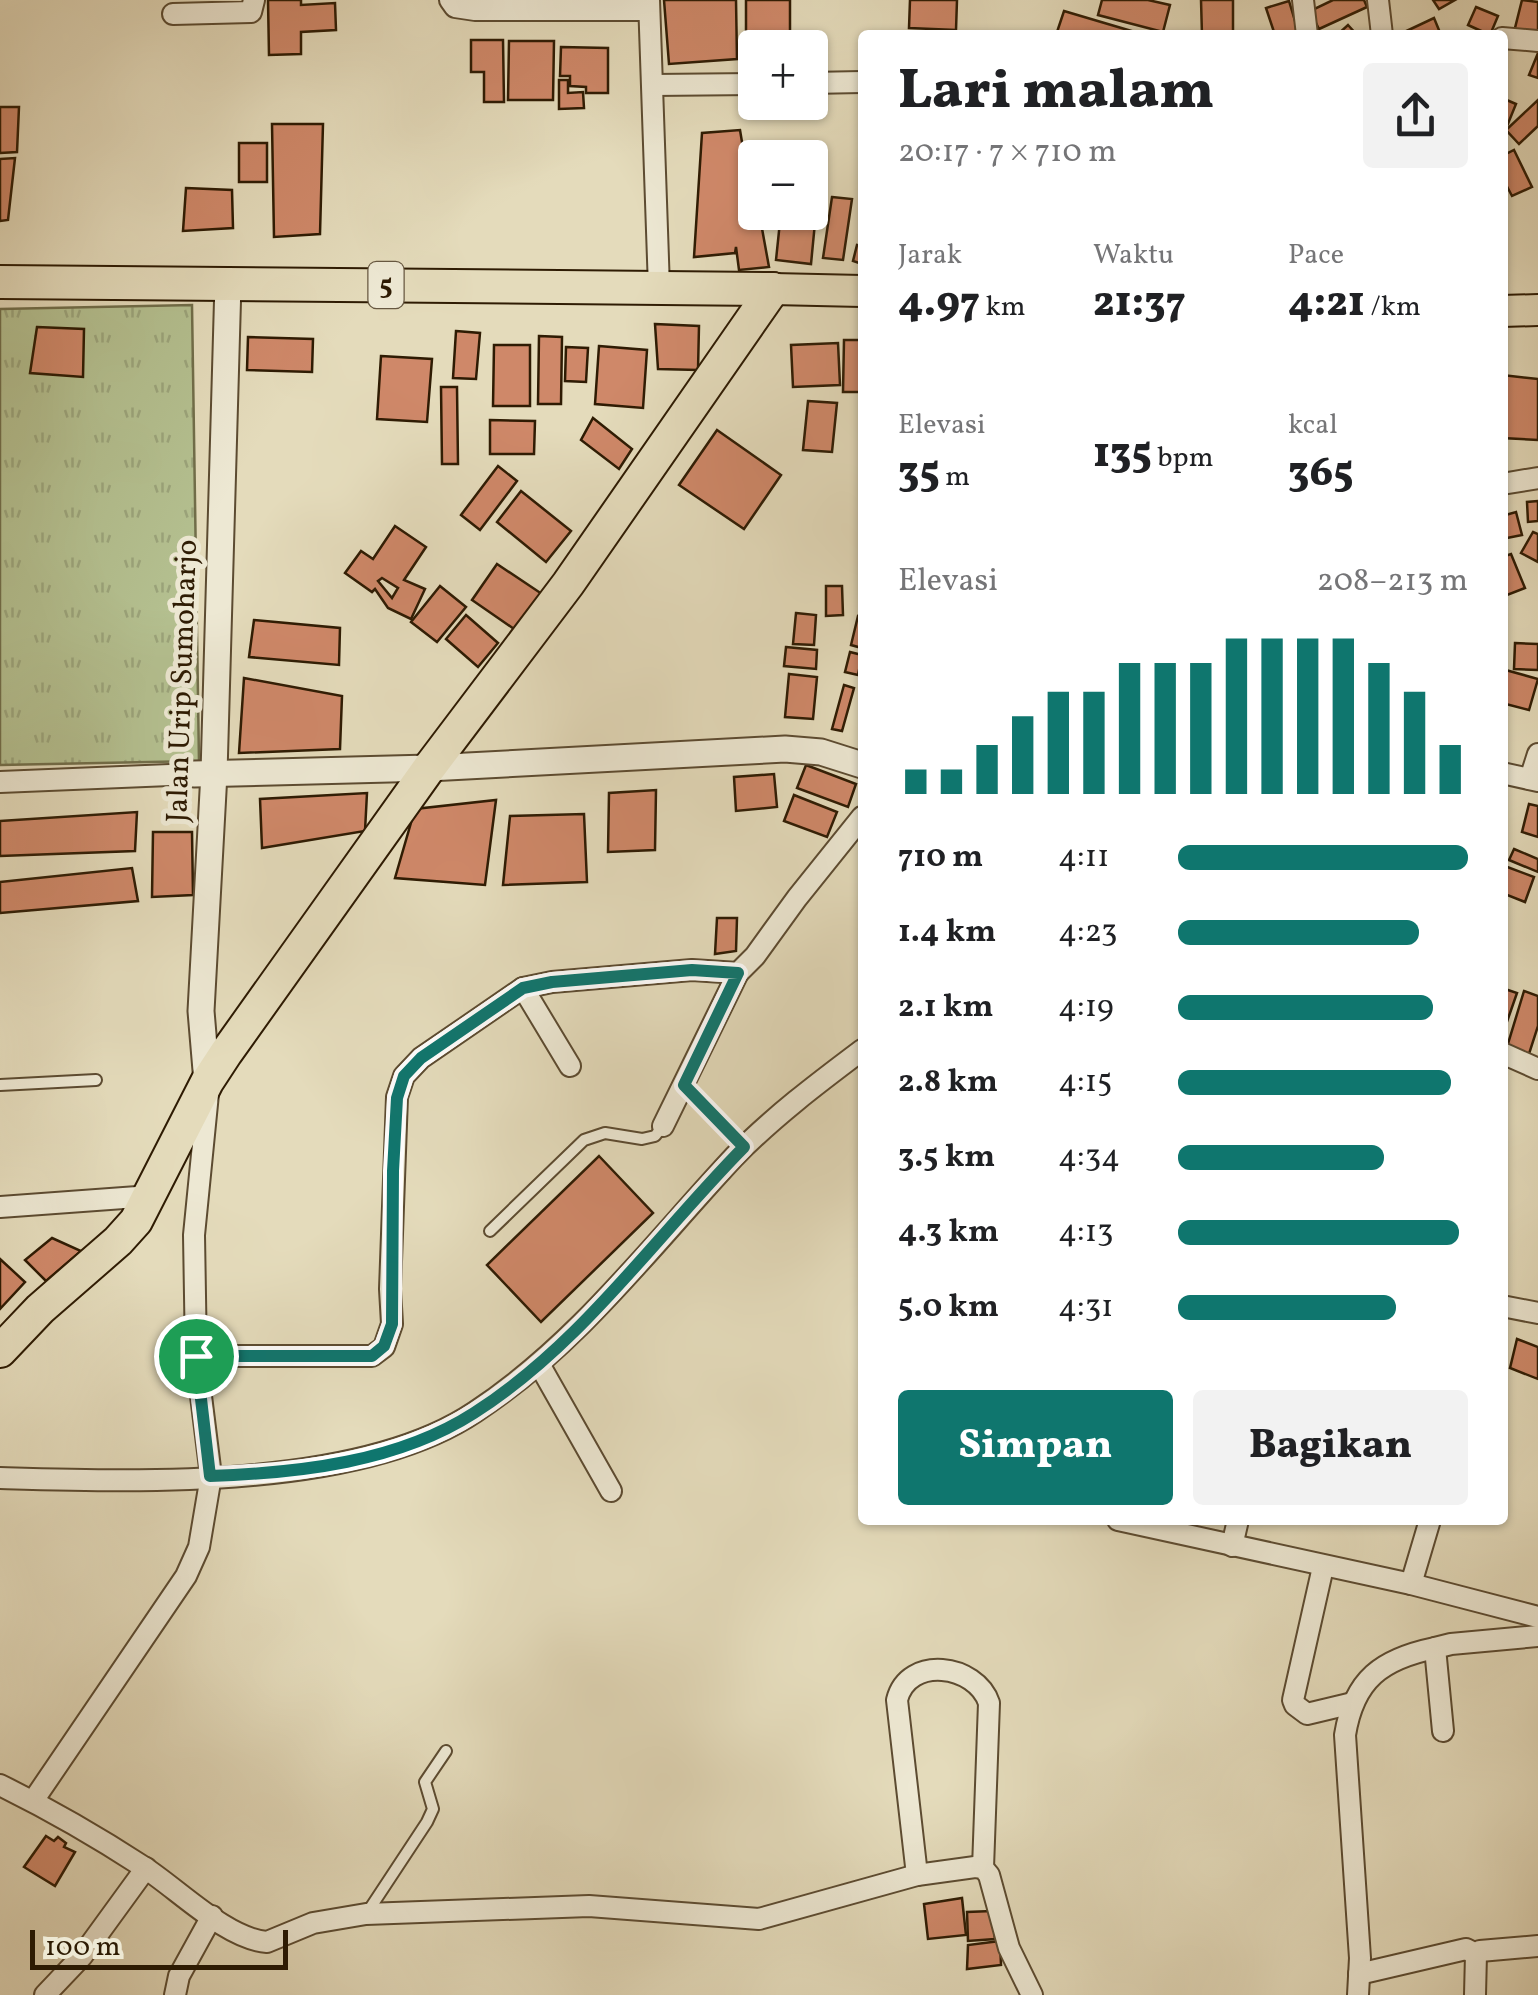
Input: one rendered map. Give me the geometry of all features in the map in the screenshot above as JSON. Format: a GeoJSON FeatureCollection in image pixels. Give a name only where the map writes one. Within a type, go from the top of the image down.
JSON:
{"type":"FeatureCollection","features":[{"type":"Feature","properties":{"kind":"highway","name":"5"},"geometry":{"type":"LineString","coordinates":[[0,282],[773,289]]}},
{"type":"Feature","properties":{"kind":"highway"},"geometry":{"type":"LineString","coordinates":[[0,1352],[53,1296],[118,1241],[152,1196],[207,1082],[429,768],[568,584],[773,289]]}},
{"type":"Feature","properties":{"kind":"main road"},"geometry":{"type":"LineString","coordinates":[[773,289],[858,291]]}},
{"type":"Feature","properties":{"kind":"main road"},"geometry":{"type":"LineString","coordinates":[[1508,312],[1538,310]]}},
{"type":"Feature","properties":{"kind":"street"},"geometry":{"type":"LineString","coordinates":[[172,14],[251,12],[254,0]]}},
{"type":"Feature","properties":{"kind":"street"},"geometry":{"type":"LineString","coordinates":[[450,0],[462,10],[649,5],[659,288]]}},
{"type":"Feature","properties":{"kind":"street"},"geometry":{"type":"LineString","coordinates":[[1303,0],[1306,30]]}},
{"type":"Feature","properties":{"kind":"street"},"geometry":{"type":"LineString","coordinates":[[1378,0],[1381,30]]}},
{"type":"Feature","properties":{"kind":"street"},"geometry":{"type":"LineString","coordinates":[[1508,38],[1538,41]]}},
{"type":"Feature","properties":{"kind":"street"},"geometry":{"type":"LineString","coordinates":[[828,83],[858,82]]}},
{"type":"Feature","properties":{"kind":"street"},"geometry":{"type":"LineString","coordinates":[[653,84],[738,84]]}},
{"type":"Feature","properties":{"kind":"street","name":"Jalan Urip Sumoharjo"},"geometry":{"type":"LineString","coordinates":[[207,1082],[201,1012],[204,773],[228,282]]}},
{"type":"Feature","properties":{"kind":"street"},"geometry":{"type":"LineString","coordinates":[[1508,483],[1538,478]]}},
{"type":"Feature","properties":{"kind":"street"},"geometry":{"type":"LineString","coordinates":[[0,782],[429,768],[785,749],[821,752],[858,764]]}},
{"type":"Feature","properties":{"kind":"street"},"geometry":{"type":"LineString","coordinates":[[1508,774],[1534,780],[1538,754]]}},
{"type":"Feature","properties":{"kind":"street"},"geometry":{"type":"LineString","coordinates":[[664,1126],[738,973],[858,822]]}},
{"type":"Feature","properties":{"kind":"street"},"geometry":{"type":"LineString","coordinates":[[196,1356],[372,1356],[384,1346],[392,1324],[393,1171],[400,1084],[421,1058],[523,988],[692,970],[738,973]]}},
{"type":"Feature","properties":{"kind":"street"},"geometry":{"type":"LineString","coordinates":[[523,988],[570,1066]]}},
{"type":"Feature","properties":{"kind":"street"},"geometry":{"type":"LineString","coordinates":[[0,1478],[166,1479],[304,1470],[361,1458],[427,1437],[473,1414],[539,1364],[744,1147],[858,1053]]}},
{"type":"Feature","properties":{"kind":"street"},"geometry":{"type":"LineString","coordinates":[[1508,1056],[1538,1069]]}},
{"type":"Feature","properties":{"kind":"street"},"geometry":{"type":"LineString","coordinates":[[33,1801],[194,1563],[200,1548],[210,1476],[196,1356],[194,1235],[207,1082]]}},
{"type":"Feature","properties":{"kind":"street"},"geometry":{"type":"LineString","coordinates":[[0,1207],[152,1196]]}},
{"type":"Feature","properties":{"kind":"street"},"geometry":{"type":"LineString","coordinates":[[1508,1307],[1538,1313]]}},
{"type":"Feature","properties":{"kind":"street"},"geometry":{"type":"LineString","coordinates":[[539,1364],[611,1491]]}},
{"type":"Feature","properties":{"kind":"street"},"geometry":{"type":"LineString","coordinates":[[1140,1525],[1411,1584],[1538,1617]]}},
{"type":"Feature","properties":{"kind":"street"},"geometry":{"type":"LineString","coordinates":[[1232,1546],[1237,1525]]}},
{"type":"Feature","properties":{"kind":"street"},"geometry":{"type":"LineString","coordinates":[[1411,1584],[1429,1525]]}},
{"type":"Feature","properties":{"kind":"street"},"geometry":{"type":"LineString","coordinates":[[1323,1567],[1293,1700],[1307,1714],[1353,1703]]}},
{"type":"Feature","properties":{"kind":"street"},"geometry":{"type":"LineString","coordinates":[[1476,1954],[1466,1949],[1359,1985],[1345,1735],[1353,1703],[1382,1666],[1435,1648],[1538,1636]]}},
{"type":"Feature","properties":{"kind":"street"},"geometry":{"type":"LineString","coordinates":[[1435,1648],[1442,1731]]}},
{"type":"Feature","properties":{"kind":"street"},"geometry":{"type":"LineString","coordinates":[[917,1875],[897,1700],[903,1684],[914,1675],[933,1670],[956,1672],[976,1680],[989,1703],[983,1868]]}},
{"type":"Feature","properties":{"kind":"street"},"geometry":{"type":"LineString","coordinates":[[0,1785],[146,1868],[247,1937],[267,1942],[314,1923],[366,1914],[589,1906],[759,1920],[917,1875],[983,1868],[990,1875],[1018,1970],[1032,1995]]}},
{"type":"Feature","properties":{"kind":"street"},"geometry":{"type":"LineString","coordinates":[[45,1995],[82,1956],[146,1868]]}},
{"type":"Feature","properties":{"kind":"street"},"geometry":{"type":"LineString","coordinates":[[175,1995],[178,1976],[212,1916]]}},
{"type":"Feature","properties":{"kind":"street"},"geometry":{"type":"LineString","coordinates":[[1476,1954],[1538,1946]]}},
{"type":"Feature","properties":{"kind":"street"},"geometry":{"type":"LineString","coordinates":[[1474,1995],[1476,1954]]}},
{"type":"Feature","properties":{"kind":"lane"},"geometry":{"type":"LineString","coordinates":[[0,1085],[96,1080]]}},
{"type":"Feature","properties":{"kind":"lane"},"geometry":{"type":"LineString","coordinates":[[490,1231],[584,1140],[605,1133],[642,1139],[656,1136],[664,1126]]}},
{"type":"Feature","properties":{"kind":"lane"},"geometry":{"type":"LineString","coordinates":[[366,1914],[433,1810],[426,1782],[446,1751]]}},
{"type":"Feature","properties":{"kind":"path"},"geometry":{"type":"LineString","coordinates":[[684,1085],[744,1147]]}},
{"type":"Feature","properties":{"kind":"green space"},"geometry":{"type":"Polygon","coordinates":[[[192,305],[199,761],[0,765],[0,309],[192,305]]]}},
{"type":"Feature","properties":{"kind":"building"},"geometry":{"type":"Polygon","coordinates":[[[268,0],[301,0],[301,5],[335,3],[336,30],[301,32],[301,54],[269,55],[268,0]]]}},
{"type":"Feature","properties":{"kind":"building"},"geometry":{"type":"Polygon","coordinates":[[[664,0],[736,0],[737,59],[669,64],[664,0]]]}},
{"type":"Feature","properties":{"kind":"building"},"geometry":{"type":"Polygon","coordinates":[[[746,0],[790,0],[790,30],[746,30],[746,0]]]}},
{"type":"Feature","properties":{"kind":"building"},"geometry":{"type":"Polygon","coordinates":[[[910,0],[957,0],[956,30],[909,28],[910,0]]]}},
{"type":"Feature","properties":{"kind":"building"},"geometry":{"type":"Polygon","coordinates":[[[1102,0],[1148,0],[1170,5],[1164,30],[1098,15],[1102,0]]]}},
{"type":"Feature","properties":{"kind":"building"},"geometry":{"type":"Polygon","coordinates":[[[1201,0],[1233,0],[1233,30],[1202,30],[1201,0]]]}},
{"type":"Feature","properties":{"kind":"building"},"geometry":{"type":"Polygon","coordinates":[[[1333,0],[1364,0],[1367,7],[1319,29],[1310,11],[1333,0]]]}},
{"type":"Feature","properties":{"kind":"building"},"geometry":{"type":"Polygon","coordinates":[[[1433,0],[1455,0],[1439,9],[1433,0]]]}},
{"type":"Feature","properties":{"kind":"building"},"geometry":{"type":"Polygon","coordinates":[[[1522,0],[1538,2],[1538,39],[1514,32],[1522,0]]]}},
{"type":"Feature","properties":{"kind":"building"},"geometry":{"type":"Polygon","coordinates":[[[1289,1],[1298,30],[1273,30],[1266,8],[1289,1]]]}},
{"type":"Feature","properties":{"kind":"building"},"geometry":{"type":"Polygon","coordinates":[[[1476,7],[1498,16],[1492,30],[1468,25],[1476,7]]]}},
{"type":"Feature","properties":{"kind":"building"},"geometry":{"type":"Polygon","coordinates":[[[1064,11],[1128,30],[1058,30],[1064,11]]]}},
{"type":"Feature","properties":{"kind":"building"},"geometry":{"type":"Polygon","coordinates":[[[1434,18],[1439,30],[1409,30],[1434,18]]]}},
{"type":"Feature","properties":{"kind":"building"},"geometry":{"type":"Polygon","coordinates":[[[471,40],[503,40],[504,102],[484,102],[484,72],[471,72],[471,40]]]}},
{"type":"Feature","properties":{"kind":"building"},"geometry":{"type":"Polygon","coordinates":[[[509,41],[554,41],[553,100],[508,100],[509,41]]]}},
{"type":"Feature","properties":{"kind":"building"},"geometry":{"type":"Polygon","coordinates":[[[561,47],[608,48],[608,93],[586,93],[586,87],[570,86],[570,76],[560,76],[561,47]]]}},
{"type":"Feature","properties":{"kind":"building"},"geometry":{"type":"Polygon","coordinates":[[[1538,53],[1538,78],[1529,75],[1538,53]]]}},
{"type":"Feature","properties":{"kind":"building"},"geometry":{"type":"Polygon","coordinates":[[[559,80],[568,80],[568,93],[583,92],[584,108],[559,109],[559,80]]]}},
{"type":"Feature","properties":{"kind":"building"},"geometry":{"type":"Polygon","coordinates":[[[1538,100],[1538,126],[1519,144],[1508,128],[1538,100]]]}},
{"type":"Feature","properties":{"kind":"building"},"geometry":{"type":"Polygon","coordinates":[[[1508,101],[1516,104],[1508,124],[1508,101]]]}},
{"type":"Feature","properties":{"kind":"building"},"geometry":{"type":"Polygon","coordinates":[[[0,107],[19,107],[17,152],[0,153],[0,107]]]}},
{"type":"Feature","properties":{"kind":"building"},"geometry":{"type":"Polygon","coordinates":[[[272,124],[323,124],[320,234],[274,237],[272,124]]]}},
{"type":"Feature","properties":{"kind":"building"},"geometry":{"type":"Polygon","coordinates":[[[740,130],[738,230],[762,230],[769,267],[739,270],[736,247],[735,253],[694,257],[702,133],[740,130]]]}},
{"type":"Feature","properties":{"kind":"building"},"geometry":{"type":"Polygon","coordinates":[[[239,143],[267,143],[267,182],[239,182],[239,143]]]}},
{"type":"Feature","properties":{"kind":"building"},"geometry":{"type":"Polygon","coordinates":[[[1514,150],[1532,187],[1512,196],[1508,188],[1508,153],[1514,150]]]}},
{"type":"Feature","properties":{"kind":"building"},"geometry":{"type":"Polygon","coordinates":[[[15,158],[8,220],[0,221],[0,159],[15,158]]]}},
{"type":"Feature","properties":{"kind":"building"},"geometry":{"type":"Polygon","coordinates":[[[186,188],[232,190],[233,228],[183,231],[186,188]]]}},
{"type":"Feature","properties":{"kind":"building"},"geometry":{"type":"Polygon","coordinates":[[[832,197],[852,199],[843,260],[823,258],[832,197]]]}},
{"type":"Feature","properties":{"kind":"building"},"geometry":{"type":"Polygon","coordinates":[[[779,230],[814,230],[811,264],[776,260],[779,230]]]}},
{"type":"Feature","properties":{"kind":"building"},"geometry":{"type":"Polygon","coordinates":[[[655,324],[699,326],[698,370],[658,369],[655,324]]]}},
{"type":"Feature","properties":{"kind":"building"},"geometry":{"type":"Polygon","coordinates":[[[37,327],[84,329],[83,377],[30,373],[37,327]]]}},
{"type":"Feature","properties":{"kind":"building"},"geometry":{"type":"Polygon","coordinates":[[[456,331],[480,333],[476,379],[453,378],[456,331]]]}},
{"type":"Feature","properties":{"kind":"building"},"geometry":{"type":"Polygon","coordinates":[[[539,336],[562,337],[561,404],[538,404],[539,336]]]}},
{"type":"Feature","properties":{"kind":"building"},"geometry":{"type":"Polygon","coordinates":[[[248,337],[313,339],[312,372],[247,370],[248,337]]]}},
{"type":"Feature","properties":{"kind":"building"},"geometry":{"type":"Polygon","coordinates":[[[844,340],[858,340],[858,392],[843,392],[844,340]]]}},
{"type":"Feature","properties":{"kind":"building"},"geometry":{"type":"Polygon","coordinates":[[[838,343],[840,385],[793,387],[791,345],[838,343]]]}},
{"type":"Feature","properties":{"kind":"building"},"geometry":{"type":"Polygon","coordinates":[[[494,345],[530,345],[530,406],[493,406],[494,345]]]}},
{"type":"Feature","properties":{"kind":"building"},"geometry":{"type":"Polygon","coordinates":[[[599,346],[647,350],[643,408],[595,404],[599,346]]]}},
{"type":"Feature","properties":{"kind":"building"},"geometry":{"type":"Polygon","coordinates":[[[566,347],[588,348],[586,382],[565,381],[566,347]]]}},
{"type":"Feature","properties":{"kind":"building"},"geometry":{"type":"Polygon","coordinates":[[[381,356],[432,359],[427,422],[377,419],[381,356]]]}},
{"type":"Feature","properties":{"kind":"building"},"geometry":{"type":"Polygon","coordinates":[[[1508,376],[1538,379],[1538,440],[1508,438],[1508,376]]]}},
{"type":"Feature","properties":{"kind":"building"},"geometry":{"type":"Polygon","coordinates":[[[441,387],[457,387],[458,464],[442,464],[441,387]]]}},
{"type":"Feature","properties":{"kind":"building"},"geometry":{"type":"Polygon","coordinates":[[[808,401],[837,403],[832,452],[803,450],[808,401]]]}},
{"type":"Feature","properties":{"kind":"building"},"geometry":{"type":"Polygon","coordinates":[[[593,418],[632,449],[619,469],[581,440],[593,418]]]}},
{"type":"Feature","properties":{"kind":"building"},"geometry":{"type":"Polygon","coordinates":[[[490,420],[535,421],[534,454],[490,454],[490,420]]]}},
{"type":"Feature","properties":{"kind":"building"},"geometry":{"type":"Polygon","coordinates":[[[717,430],[781,475],[744,529],[679,485],[717,430]]]}},
{"type":"Feature","properties":{"kind":"building"},"geometry":{"type":"Polygon","coordinates":[[[498,466],[517,481],[480,530],[461,515],[498,466]]]}},
{"type":"Feature","properties":{"kind":"building"},"geometry":{"type":"Polygon","coordinates":[[[521,491],[571,531],[546,562],[497,522],[521,491]]]}},
{"type":"Feature","properties":{"kind":"building"},"geometry":{"type":"Polygon","coordinates":[[[1538,501],[1538,521],[1528,522],[1527,502],[1538,501]]]}},
{"type":"Feature","properties":{"kind":"building"},"geometry":{"type":"Polygon","coordinates":[[[1516,512],[1522,535],[1508,538],[1508,514],[1516,512]]]}},
{"type":"Feature","properties":{"kind":"building"},"geometry":{"type":"Polygon","coordinates":[[[395,526],[426,547],[404,580],[425,589],[411,619],[388,608],[375,589],[372,592],[345,573],[361,551],[373,559],[395,526]],[[382,578],[378,581],[392,598],[398,588],[382,578]]]}},
{"type":"Feature","properties":{"kind":"building"},"geometry":{"type":"Polygon","coordinates":[[[1533,532],[1538,534],[1538,562],[1521,553],[1533,532]]]}},
{"type":"Feature","properties":{"kind":"building"},"geometry":{"type":"Polygon","coordinates":[[[1511,554],[1525,588],[1508,595],[1511,554]]]}},
{"type":"Feature","properties":{"kind":"building"},"geometry":{"type":"Polygon","coordinates":[[[497,564],[542,594],[517,631],[472,600],[497,564]]]}},
{"type":"Feature","properties":{"kind":"building"},"geometry":{"type":"Polygon","coordinates":[[[440,586],[466,607],[437,642],[411,622],[440,586]]]}},
{"type":"Feature","properties":{"kind":"building"},"geometry":{"type":"Polygon","coordinates":[[[826,586],[842,586],[843,615],[826,616],[826,586]]]}},
{"type":"Feature","properties":{"kind":"building"},"geometry":{"type":"Polygon","coordinates":[[[796,613],[816,615],[814,645],[793,644],[796,613]]]}},
{"type":"Feature","properties":{"kind":"building"},"geometry":{"type":"Polygon","coordinates":[[[466,615],[498,643],[478,667],[446,639],[466,615]]]}},
{"type":"Feature","properties":{"kind":"building"},"geometry":{"type":"Polygon","coordinates":[[[858,616],[858,647],[851,645],[858,616]]]}},
{"type":"Feature","properties":{"kind":"building"},"geometry":{"type":"Polygon","coordinates":[[[254,620],[340,628],[339,665],[249,657],[254,620]]]}},
{"type":"Feature","properties":{"kind":"building"},"geometry":{"type":"Polygon","coordinates":[[[1515,643],[1538,644],[1538,670],[1514,669],[1515,643]]]}},
{"type":"Feature","properties":{"kind":"building"},"geometry":{"type":"Polygon","coordinates":[[[786,647],[817,650],[816,669],[784,666],[786,647]]]}},
{"type":"Feature","properties":{"kind":"building"},"geometry":{"type":"Polygon","coordinates":[[[850,652],[858,654],[858,675],[845,672],[850,652]]]}},
{"type":"Feature","properties":{"kind":"building"},"geometry":{"type":"Polygon","coordinates":[[[1508,671],[1538,679],[1529,710],[1508,705],[1508,671]]]}},
{"type":"Feature","properties":{"kind":"building"},"geometry":{"type":"Polygon","coordinates":[[[789,674],[817,677],[813,719],[785,717],[789,674]]]}},
{"type":"Feature","properties":{"kind":"building"},"geometry":{"type":"Polygon","coordinates":[[[244,678],[342,696],[340,749],[239,753],[244,678]]]}},
{"type":"Feature","properties":{"kind":"building"},"geometry":{"type":"Polygon","coordinates":[[[844,685],[854,688],[842,731],[832,729],[844,685]]]}},
{"type":"Feature","properties":{"kind":"building"},"geometry":{"type":"Polygon","coordinates":[[[806,765],[856,784],[848,807],[797,788],[806,765]]]}},
{"type":"Feature","properties":{"kind":"building"},"geometry":{"type":"Polygon","coordinates":[[[774,774],[777,807],[736,811],[734,777],[774,774]]]}},
{"type":"Feature","properties":{"kind":"building"},"geometry":{"type":"Polygon","coordinates":[[[656,790],[655,850],[608,852],[609,793],[656,790]]]}},
{"type":"Feature","properties":{"kind":"building"},"geometry":{"type":"Polygon","coordinates":[[[367,793],[365,831],[262,848],[260,799],[367,793]]]}},
{"type":"Feature","properties":{"kind":"building"},"geometry":{"type":"Polygon","coordinates":[[[794,795],[837,812],[827,837],[784,821],[794,795]]]}},
{"type":"Feature","properties":{"kind":"building"},"geometry":{"type":"Polygon","coordinates":[[[496,800],[485,885],[395,878],[415,809],[496,800]]]}},
{"type":"Feature","properties":{"kind":"building"},"geometry":{"type":"Polygon","coordinates":[[[1529,804],[1538,806],[1538,837],[1522,832],[1529,804]]]}},
{"type":"Feature","properties":{"kind":"building"},"geometry":{"type":"Polygon","coordinates":[[[137,812],[135,851],[0,856],[0,821],[137,812]]]}},
{"type":"Feature","properties":{"kind":"building"},"geometry":{"type":"Polygon","coordinates":[[[584,814],[587,882],[503,885],[510,816],[584,814]]]}},
{"type":"Feature","properties":{"kind":"building"},"geometry":{"type":"Polygon","coordinates":[[[153,832],[192,832],[193,895],[152,897],[153,832]]]}},
{"type":"Feature","properties":{"kind":"building"},"geometry":{"type":"Polygon","coordinates":[[[1514,849],[1538,859],[1538,872],[1509,860],[1514,849]]]}},
{"type":"Feature","properties":{"kind":"building"},"geometry":{"type":"Polygon","coordinates":[[[1508,867],[1534,877],[1525,902],[1508,895],[1508,867]]]}},
{"type":"Feature","properties":{"kind":"building"},"geometry":{"type":"Polygon","coordinates":[[[132,868],[138,901],[0,913],[0,882],[132,868]]]}},
{"type":"Feature","properties":{"kind":"building"},"geometry":{"type":"Polygon","coordinates":[[[717,918],[737,918],[736,951],[715,954],[717,918]]]}},
{"type":"Feature","properties":{"kind":"building"},"geometry":{"type":"Polygon","coordinates":[[[1508,990],[1517,993],[1508,1019],[1508,990]]]}},
{"type":"Feature","properties":{"kind":"building"},"geometry":{"type":"Polygon","coordinates":[[[1524,991],[1538,996],[1538,1026],[1529,1054],[1508,1047],[1524,991]]]}},
{"type":"Feature","properties":{"kind":"building"},"geometry":{"type":"Polygon","coordinates":[[[599,1156],[653,1213],[541,1322],[487,1265],[599,1156]]]}},
{"type":"Feature","properties":{"kind":"building"},"geometry":{"type":"Polygon","coordinates":[[[52,1238],[81,1251],[46,1281],[25,1260],[52,1238]]]}},
{"type":"Feature","properties":{"kind":"building"},"geometry":{"type":"Polygon","coordinates":[[[0,1259],[25,1282],[0,1309],[0,1259]]]}},
{"type":"Feature","properties":{"kind":"building"},"geometry":{"type":"Polygon","coordinates":[[[1517,1339],[1538,1347],[1538,1379],[1510,1368],[1517,1339]]]}},
{"type":"Feature","properties":{"kind":"building"},"geometry":{"type":"Polygon","coordinates":[[[46,1836],[54,1841],[58,1837],[66,1843],[64,1847],[75,1852],[55,1886],[24,1867],[46,1836]]]}},
{"type":"Feature","properties":{"kind":"building"},"geometry":{"type":"Polygon","coordinates":[[[962,1898],[966,1935],[928,1939],[924,1904],[962,1898]]]}},
{"type":"Feature","properties":{"kind":"building"},"geometry":{"type":"Polygon","coordinates":[[[992,1911],[995,1939],[968,1941],[967,1912],[992,1911]]]}},
{"type":"Feature","properties":{"kind":"building"},"geometry":{"type":"Polygon","coordinates":[[[1000,1941],[1001,1965],[967,1969],[968,1945],[1000,1941]]]}},
{"type":"Feature","properties":{"kind":"route"},"geometry":{"type":"LineString","coordinates":[[692,970],[738,973],[684,1085],[744,1147],[565,1340],[473,1414],[427,1437],[361,1458],[304,1470],[210,1476],[196,1356],[372,1356],[384,1346],[392,1324],[393,1171],[400,1084],[421,1058],[459,1031],[523,988],[692,970]]}}]}
